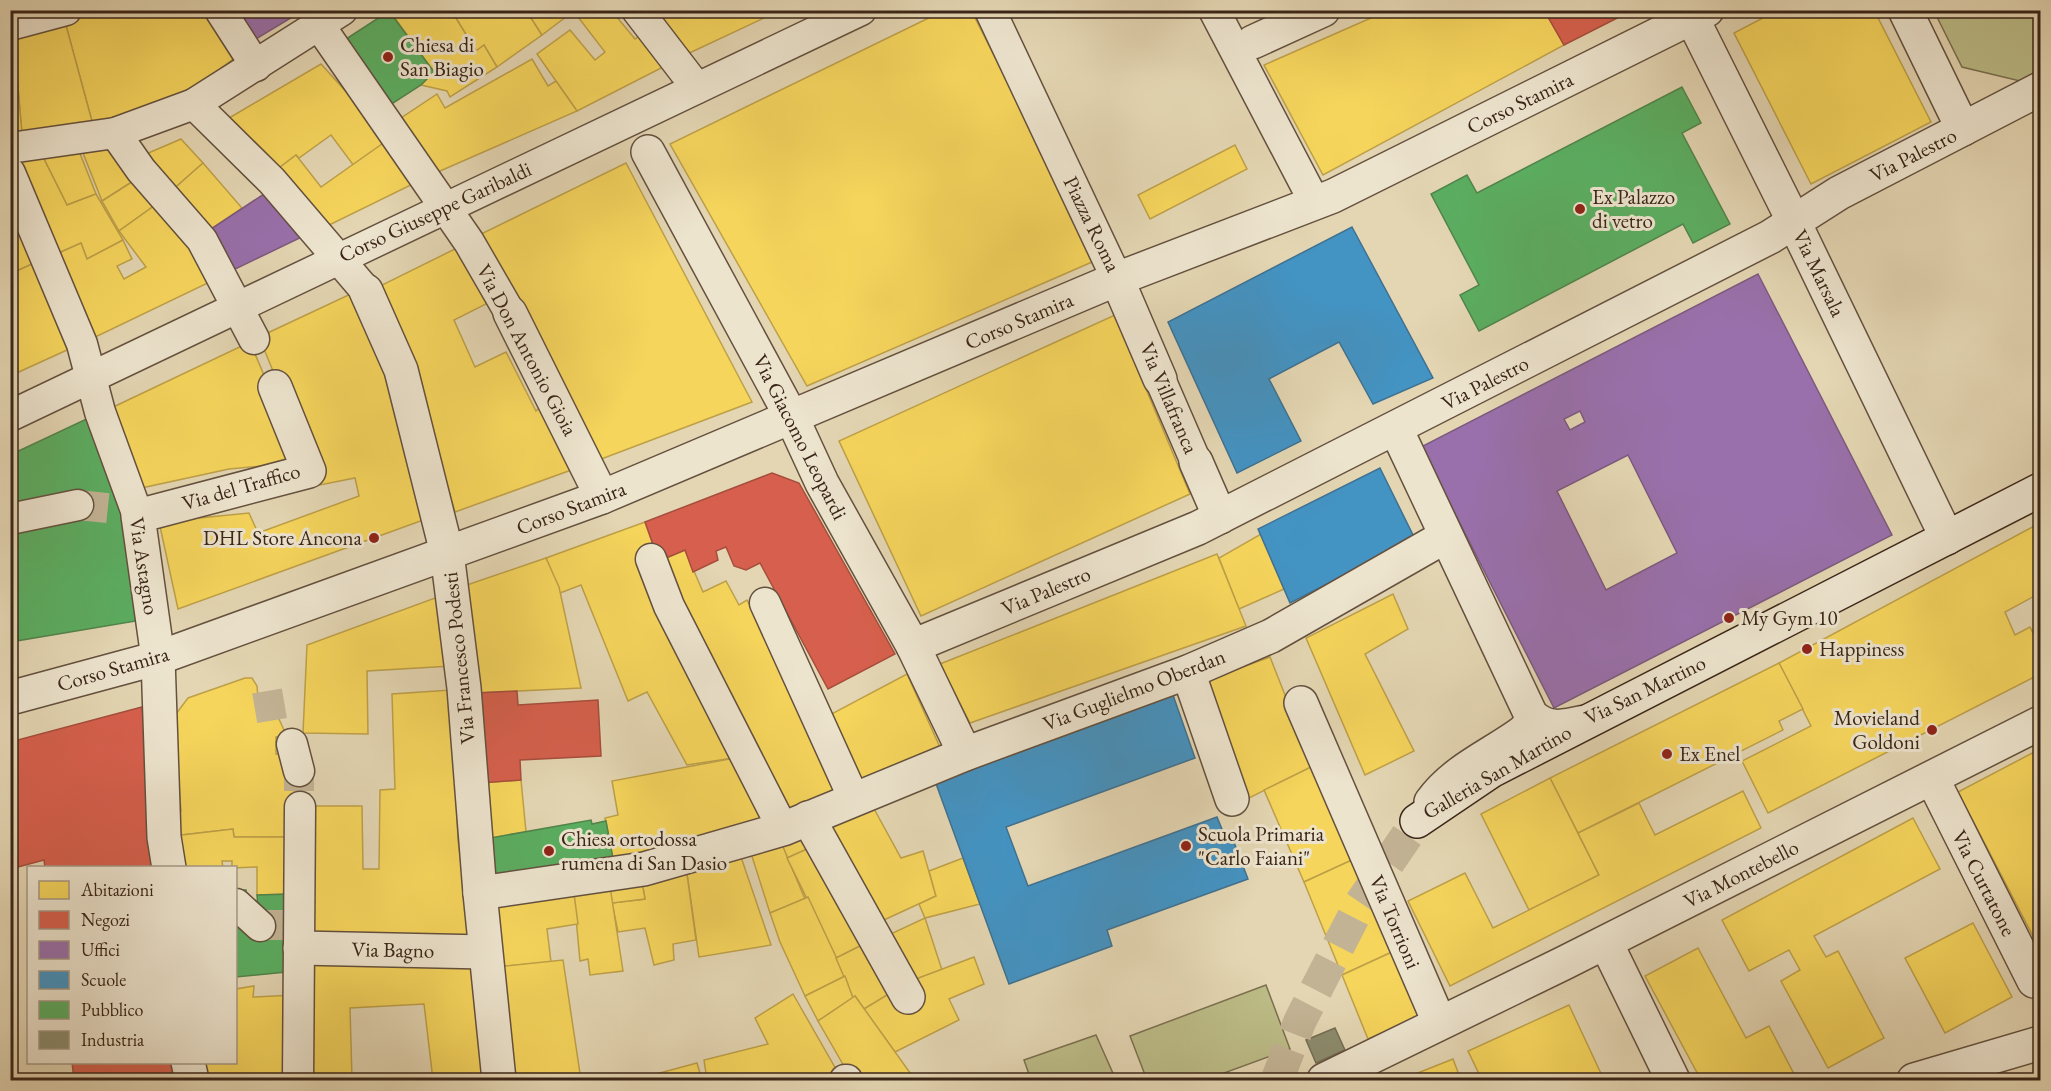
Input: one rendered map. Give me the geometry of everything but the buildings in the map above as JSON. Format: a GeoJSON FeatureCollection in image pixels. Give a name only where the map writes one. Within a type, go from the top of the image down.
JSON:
{"type":"FeatureCollection","features":[{"type":"Feature","properties":{"kind":"street"},"geometry":{"type":"LineString","coordinates":[[10,26],[66,10]]}},
{"type":"Feature","properties":{"kind":"street"},"geometry":{"type":"LineString","coordinates":[[220,10],[256,66]]}},
{"type":"Feature","properties":{"kind":"street"},"geometry":{"type":"LineString","coordinates":[[637,10],[697,88]]}},
{"type":"Feature","properties":{"kind":"street","name":"Corso Giuseppe Garibaldi"},"geometry":{"type":"LineString","coordinates":[[13,408],[92,379],[338,258],[861,10]]}},
{"type":"Feature","properties":{"kind":"street","name":"Piazza Roma"},"geometry":{"type":"LineString","coordinates":[[990,10],[1117,279],[1324,199]]}},
{"type":"Feature","properties":{"kind":"street"},"geometry":{"type":"LineString","coordinates":[[1214,10],[1324,199]]}},
{"type":"Feature","properties":{"kind":"street"},"geometry":{"type":"LineString","coordinates":[[1252,42],[1323,10]]}},
{"type":"Feature","properties":{"kind":"street"},"geometry":{"type":"LineString","coordinates":[[1905,10],[1963,129]]}},
{"type":"Feature","properties":{"kind":"street","name":"Corso Stamira"},"geometry":{"type":"LineString","coordinates":[[1324,199],[1695,13]]}},
{"type":"Feature","properties":{"kind":"street","name":"Via Marsala"},"geometry":{"type":"LineString","coordinates":[[1695,13],[1947,538]]}},
{"type":"Feature","properties":{"kind":"street"},"geometry":{"type":"LineString","coordinates":[[10,148],[115,133],[194,104],[331,18]]}},
{"type":"Feature","properties":{"kind":"street","name":"Via Don Antonio Gioia"},"geometry":{"type":"LineString","coordinates":[[331,18],[510,313],[602,497]]}},
{"type":"Feature","properties":{"kind":"street","name":"Via Palestro"},"geometry":{"type":"LineString","coordinates":[[913,646],[1220,517],[1396,429],[1794,222],[1839,193],[2040,88]]}},
{"type":"Feature","properties":{"kind":"street","name":"Via Francesco Podesti"},"geometry":{"type":"LineString","coordinates":[[194,104],[273,181],[366,291],[401,370],[447,553],[464,688],[485,952],[499,1080]]}},
{"type":"Feature","properties":{"kind":"street","name":"Via Giacomo Leopardi"},"geometry":{"type":"LineString","coordinates":[[630,121],[792,418],[822,483],[913,646],[965,753]]}},
{"type":"Feature","properties":{"kind":"street"},"geometry":{"type":"LineString","coordinates":[[115,133],[141,170],[202,240],[254,339]]}},
{"type":"Feature","properties":{"kind":"street","name":"Via Astagno"},"geometry":{"type":"LineString","coordinates":[[10,173],[82,344],[100,412],[132,513],[158,658],[164,837],[169,866]]}},
{"type":"Feature","properties":{"kind":"street","name":"Via Villafranca"},"geometry":{"type":"LineString","coordinates":[[1117,279],[1220,517]]}},
{"type":"Feature","properties":{"kind":"street","name":"Corso Stamira"},"geometry":{"type":"LineString","coordinates":[[10,698],[158,658],[602,497],[1117,279]]}},
{"type":"Feature","properties":{"kind":"street","name":"Via del Traffico"},"geometry":{"type":"LineString","coordinates":[[132,513],[309,471],[275,387]]}},
{"type":"Feature","properties":{"kind":"street"},"geometry":{"type":"LineString","coordinates":[[1396,429],[1531,715]]}},
{"type":"Feature","properties":{"kind":"street","name":"Via San Martino"},"geometry":{"type":"LineString","coordinates":[[1531,715],[1540,724],[1550,727],[1585,722],[2040,490]]}},
{"type":"Feature","properties":{"kind":"street"},"geometry":{"type":"LineString","coordinates":[[10,519],[78,505]]}},
{"type":"Feature","properties":{"kind":"street","name":"Via Guglielmo Oberdan"},"geometry":{"type":"LineString","coordinates":[[480,893],[644,869],[796,824],[965,753],[1188,672],[1271,636],[1446,536]]}},
{"type":"Feature","properties":{"kind":"street"},"geometry":{"type":"LineString","coordinates":[[651,559],[669,606],[796,824],[908,997]]}},
{"type":"Feature","properties":{"kind":"street"},"geometry":{"type":"LineString","coordinates":[[765,603],[854,799]]}},
{"type":"Feature","properties":{"kind":"street"},"geometry":{"type":"LineString","coordinates":[[1188,672],[1232,799]]}},
{"type":"Feature","properties":{"kind":"street","name":"Via Torrioni"},"geometry":{"type":"LineString","coordinates":[[1300,703],[1439,1022]]}},
{"type":"Feature","properties":{"kind":"street","name":"Galleria San Martino"},"geometry":{"type":"LineString","coordinates":[[1531,715],[1530,724],[1524,732],[1463,770],[1439,790],[1417,821],[1491,771],[1585,722]]}},
{"type":"Feature","properties":{"kind":"street","name":"Via Montebello"},"geometry":{"type":"LineString","coordinates":[[1439,1022],[1606,943],[2040,723]]}},
{"type":"Feature","properties":{"kind":"street","name":"Via Curtatone"},"geometry":{"type":"LineString","coordinates":[[1932,778],[2034,981],[2040,977]]}},
{"type":"Feature","properties":{"kind":"street"},"geometry":{"type":"LineString","coordinates":[[298,1080],[300,807]]}},
{"type":"Feature","properties":{"kind":"street"},"geometry":{"type":"LineString","coordinates":[[237,905],[260,926]]}},
{"type":"Feature","properties":{"kind":"street","name":"Via Bagno"},"geometry":{"type":"LineString","coordinates":[[298,932],[485,952]]}},
{"type":"Feature","properties":{"kind":"street"},"geometry":{"type":"LineString","coordinates":[[1606,943],[1673,1080]]}},
{"type":"Feature","properties":{"kind":"street"},"geometry":{"type":"LineString","coordinates":[[1324,1080],[1439,1022]]}},
{"type":"Feature","properties":{"kind":"street"},"geometry":{"type":"LineString","coordinates":[[1914,1080],[2040,1043]]}},
{"type":"Feature","properties":{"kind":"street"},"geometry":{"type":"LineString","coordinates":[[189,1064],[192,1080]]}},
{"type":"Feature","properties":{"kind":"green space"},"geometry":{"type":"Polygon","coordinates":[[[1934,11],[2040,11],[2040,70],[2020,81],[1962,67],[1934,11]]]}},
{"type":"Feature","properties":{"kind":"green space"},"geometry":{"type":"Polygon","coordinates":[[[1266,985],[1290,1049],[1205,1080],[1147,1080],[1130,1036],[1266,985]]]}},
{"type":"Feature","properties":{"kind":"green space"},"geometry":{"type":"Polygon","coordinates":[[[1096,1035],[1116,1080],[1031,1080],[1024,1060],[1096,1035]]]}},
{"type":"Feature","properties":{"kind":"tunnel"},"geometry":{"type":"LineString","coordinates":[[78,505],[126,510]]}},
{"type":"Feature","properties":{"kind":"tunnel"},"geometry":{"type":"LineString","coordinates":[[267,691],[273,726]]}},
{"type":"Feature","properties":{"kind":"tunnel"},"geometry":{"type":"LineString","coordinates":[[299,771],[299,791]]}},
{"type":"Feature","properties":{"kind":"tunnel"},"geometry":{"type":"LineString","coordinates":[[1277,1080],[1300,1021],[1360,904],[1417,821]]}},
{"type":"Feature","properties":{"kind":"tunnel"},"geometry":{"type":"LineString","coordinates":[[267,925],[293,925]]}},
{"type":"Feature","properties":{"kind":"place","name":"Chiesa di San Biagio"},"geometry":{"type":"Point","coordinates":[388,57]}},
{"type":"Feature","properties":{"kind":"place","name":"Ex Palazzo di vetro"},"geometry":{"type":"Point","coordinates":[1580,209]}},
{"type":"Feature","properties":{"kind":"place","name":"DHL Store Ancona"},"geometry":{"type":"Point","coordinates":[374,538]}},
{"type":"Feature","properties":{"kind":"place","name":"My Gym 10"},"geometry":{"type":"Point","coordinates":[1729,618]}},
{"type":"Feature","properties":{"kind":"place","name":"Happiness"},"geometry":{"type":"Point","coordinates":[1807,649]}},
{"type":"Feature","properties":{"kind":"place","name":"Movieland Goldoni"},"geometry":{"type":"Point","coordinates":[1932,730]}},
{"type":"Feature","properties":{"kind":"place","name":"Ex Enel"},"geometry":{"type":"Point","coordinates":[1667,754]}},
{"type":"Feature","properties":{"kind":"place","name":"Scuola Primaria \"Carlo Faiani\""},"geometry":{"type":"Point","coordinates":[1186,846]}},
{"type":"Feature","properties":{"kind":"place","name":"Chiesa ortodossa rumena di San Dasio"},"geometry":{"type":"Point","coordinates":[549,851]}}]}
